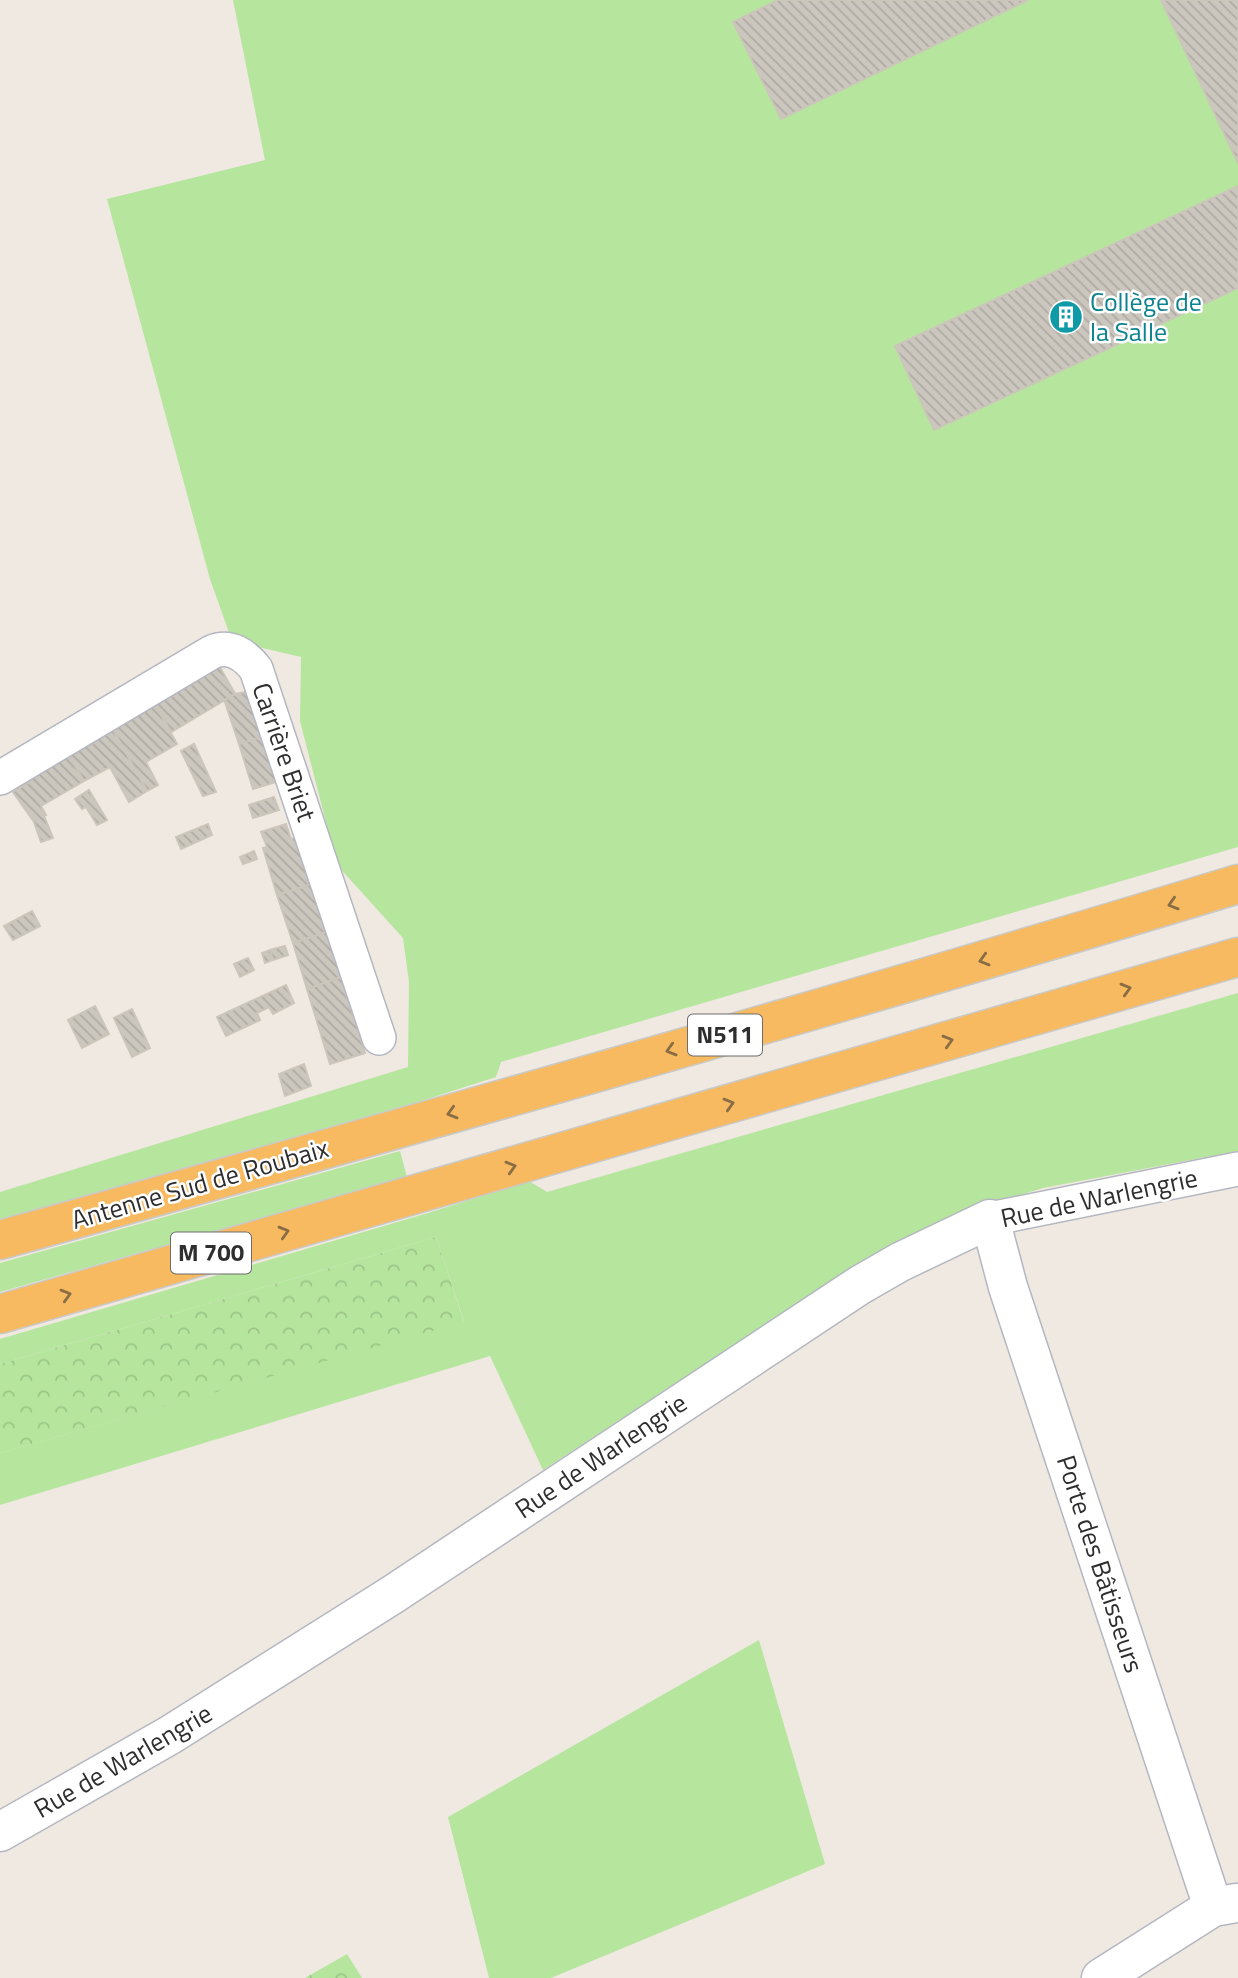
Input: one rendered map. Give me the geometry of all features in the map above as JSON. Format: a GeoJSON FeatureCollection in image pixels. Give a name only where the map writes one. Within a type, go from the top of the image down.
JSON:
{"type":"FeatureCollection","features":[{"type":"Feature","properties":{"kind":"highway","name":"N511"},"geometry":{"type":"LineString","coordinates":[[400,1128],[1238,884]]}},
{"type":"Feature","properties":{"kind":"highway","name":"N511"},"geometry":{"type":"LineString","coordinates":[[421,1193],[1238,957]]}},
{"type":"Feature","properties":{"kind":"highway","name":"Antenne Sud de Roubaix"},"geometry":{"type":"LineString","coordinates":[[0,1240],[400,1128]]}},
{"type":"Feature","properties":{"kind":"highway","name":"M 700"},"geometry":{"type":"LineString","coordinates":[[0,1314],[421,1193]]}},
{"type":"Feature","properties":{"kind":"street","name":"Carrière Briet"},"geometry":{"type":"LineString","coordinates":[[0,778],[212,652],[229,649],[243,654],[256,669],[379,1038]]}},
{"type":"Feature","properties":{"kind":"street","name":"Rue de Warlengrie"},"geometry":{"type":"LineString","coordinates":[[0,1832],[170,1735],[392,1595],[860,1285],[900,1262],[990,1219],[1238,1169]]}},
{"type":"Feature","properties":{"kind":"street","name":"Porte des Bâtisseurs"},"geometry":{"type":"LineString","coordinates":[[990,1219],[1013,1300],[1225,1905],[1101,1978]]}},
{"type":"Feature","properties":{"kind":"green space"},"geometry":{"type":"Polygon","coordinates":[[[233,0],[1238,0],[1238,847],[501,1062],[496,1077],[415,1103],[0,1220],[0,1192],[408,1067],[409,982],[403,938],[337,865],[300,721],[301,657],[232,641],[210,579],[107,199],[265,160],[233,0]]]}},
{"type":"Feature","properties":{"kind":"green space"},"geometry":{"type":"Polygon","coordinates":[[[1238,993],[1238,1151],[1043,1188],[956,1215],[847,1272],[543,1470],[490,1356],[0,1505],[0,1453],[464,1321],[436,1237],[0,1364],[0,1339],[529,1181],[547,1192],[1238,993]]]}},
{"type":"Feature","properties":{"kind":"green space"},"geometry":{"type":"Polygon","coordinates":[[[400,1151],[407,1177],[0,1292],[0,1263],[400,1151]]]}},
{"type":"Feature","properties":{"kind":"green space"},"geometry":{"type":"Polygon","coordinates":[[[436,1237],[464,1322],[0,1453],[0,1364],[436,1237]]]}},
{"type":"Feature","properties":{"kind":"green space"},"geometry":{"type":"Polygon","coordinates":[[[759,1640],[825,1864],[551,1978],[489,1978],[448,1817],[759,1640]]]}},
{"type":"Feature","properties":{"kind":"green space"},"geometry":{"type":"Polygon","coordinates":[[[347,1954],[362,1978],[305,1978],[347,1954]]]}},
{"type":"Feature","properties":{"kind":"building"},"geometry":{"type":"Polygon","coordinates":[[[778,0],[1028,0],[781,119],[733,22],[778,0]]]}},
{"type":"Feature","properties":{"kind":"building"},"geometry":{"type":"Polygon","coordinates":[[[1161,0],[1238,0],[1238,163],[1161,0]]]}},
{"type":"Feature","properties":{"kind":"building","name":"Collège de la Salle"},"geometry":{"type":"Polygon","coordinates":[[[1238,186],[1238,288],[934,430],[895,346],[1238,186]]]}},
{"type":"Feature","properties":{"kind":"building"},"geometry":{"type":"Polygon","coordinates":[[[217,662],[235,694],[171,732],[152,699],[217,662]]]}},
{"type":"Feature","properties":{"kind":"building"},"geometry":{"type":"Polygon","coordinates":[[[251,691],[265,736],[239,744],[225,702],[235,694],[251,691]]]}},
{"type":"Feature","properties":{"kind":"building"},"geometry":{"type":"Polygon","coordinates":[[[152,699],[177,744],[146,762],[158,785],[147,791],[110,724],[152,699]]]}},
{"type":"Feature","properties":{"kind":"building"},"geometry":{"type":"Polygon","coordinates":[[[110,724],[147,791],[129,802],[110,767],[84,781],[65,749],[110,724]]]}},
{"type":"Feature","properties":{"kind":"building"},"geometry":{"type":"Polygon","coordinates":[[[265,736],[279,781],[253,789],[239,744],[265,736]]]}},
{"type":"Feature","properties":{"kind":"building"},"geometry":{"type":"Polygon","coordinates":[[[194,744],[216,792],[203,796],[181,751],[194,744]]]}},
{"type":"Feature","properties":{"kind":"building"},"geometry":{"type":"Polygon","coordinates":[[[65,749],[84,781],[41,806],[53,838],[41,842],[34,822],[13,792],[28,783],[22,774],[65,749]]]}},
{"type":"Feature","properties":{"kind":"building"},"geometry":{"type":"Polygon","coordinates":[[[89,790],[107,820],[97,825],[86,807],[82,809],[75,799],[89,790]]]}},
{"type":"Feature","properties":{"kind":"building"},"geometry":{"type":"Polygon","coordinates":[[[274,797],[279,810],[253,818],[249,805],[274,797]]]}},
{"type":"Feature","properties":{"kind":"building"},"geometry":{"type":"Polygon","coordinates":[[[208,824],[212,835],[181,849],[176,837],[208,824]]]}},
{"type":"Feature","properties":{"kind":"building"},"geometry":{"type":"Polygon","coordinates":[[[286,824],[291,839],[298,837],[312,884],[277,895],[263,848],[267,847],[261,832],[286,824]]]}},
{"type":"Feature","properties":{"kind":"building"},"geometry":{"type":"Polygon","coordinates":[[[254,851],[257,859],[243,864],[240,857],[254,851]]]}},
{"type":"Feature","properties":{"kind":"building"},"geometry":{"type":"Polygon","coordinates":[[[312,884],[327,932],[293,943],[277,895],[312,884]]]}},
{"type":"Feature","properties":{"kind":"building"},"geometry":{"type":"Polygon","coordinates":[[[32,911],[40,926],[13,940],[4,926],[32,911]]]}},
{"type":"Feature","properties":{"kind":"building"},"geometry":{"type":"Polygon","coordinates":[[[327,932],[341,977],[307,989],[293,943],[327,932]]]}},
{"type":"Feature","properties":{"kind":"building"},"geometry":{"type":"Polygon","coordinates":[[[285,946],[288,955],[273,960],[270,950],[285,946]]]}},
{"type":"Feature","properties":{"kind":"building"},"geometry":{"type":"Polygon","coordinates":[[[270,950],[273,960],[265,963],[262,953],[270,950]]]}},
{"type":"Feature","properties":{"kind":"building"},"geometry":{"type":"Polygon","coordinates":[[[248,958],[254,970],[240,977],[234,964],[248,958]]]}},
{"type":"Feature","properties":{"kind":"building"},"geometry":{"type":"Polygon","coordinates":[[[341,977],[365,1053],[330,1064],[307,989],[341,977]]]}},
{"type":"Feature","properties":{"kind":"building"},"geometry":{"type":"Polygon","coordinates":[[[286,985],[294,1003],[273,1014],[269,1007],[257,1013],[260,1020],[226,1036],[217,1017],[286,985]]]}},
{"type":"Feature","properties":{"kind":"building"},"geometry":{"type":"Polygon","coordinates":[[[95,1006],[109,1034],[82,1048],[68,1020],[95,1006]]]}},
{"type":"Feature","properties":{"kind":"building"},"geometry":{"type":"Polygon","coordinates":[[[132,1009],[150,1048],[132,1057],[114,1018],[132,1009]]]}},
{"type":"Feature","properties":{"kind":"building"},"geometry":{"type":"Polygon","coordinates":[[[304,1064],[311,1086],[285,1096],[279,1074],[304,1064]]]}},
{"type":"Feature","properties":{"kind":"place","name":"Collège de la Salle"},"geometry":{"type":"Point","coordinates":[1066,317]}}]}
